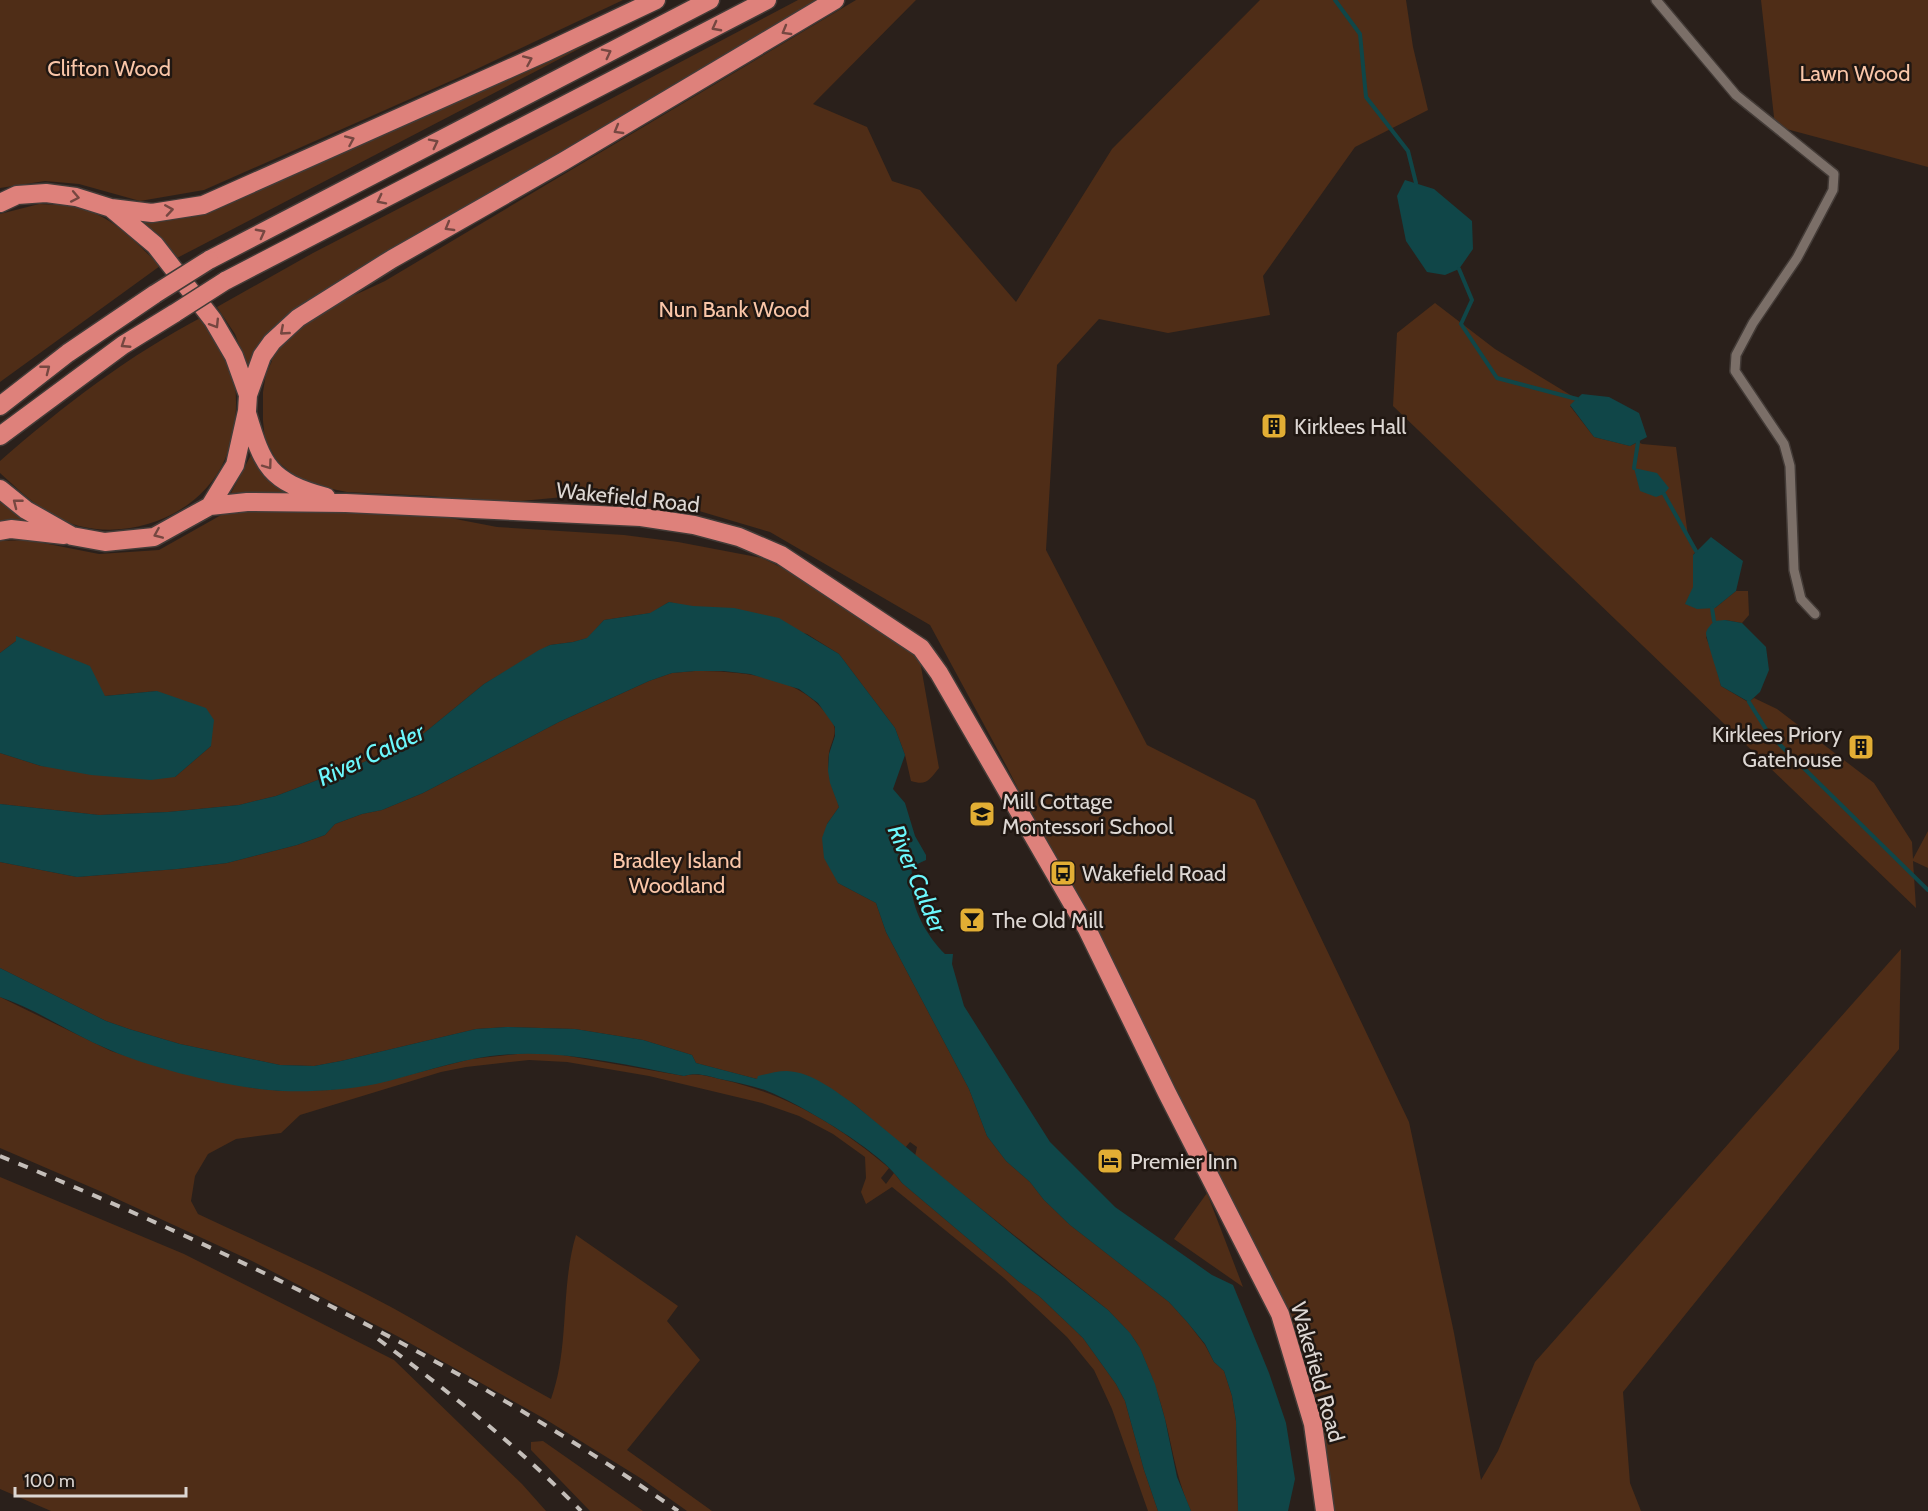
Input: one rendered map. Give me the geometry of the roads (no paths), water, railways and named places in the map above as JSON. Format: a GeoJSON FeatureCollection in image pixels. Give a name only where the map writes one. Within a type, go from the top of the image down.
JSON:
{"type":"FeatureCollection","features":[{"type":"Feature","properties":{"kind":"highway"},"geometry":{"type":"LineString","coordinates":[[0,203],[17,195],[46,193],[76,197],[111,208],[152,213],[203,205],[544,54],[656,0]]}},
{"type":"Feature","properties":{"kind":"highway"},"geometry":{"type":"LineString","coordinates":[[0,406],[68,352],[209,260],[711,0]]}},
{"type":"Feature","properties":{"kind":"highway"},"geometry":{"type":"LineString","coordinates":[[0,436],[123,345],[225,281],[767,0]]}},
{"type":"Feature","properties":{"kind":"highway"},"geometry":{"type":"LineString","coordinates":[[0,531],[11,529],[105,542],[154,537],[210,506],[235,465],[247,403],[262,356],[272,342],[298,318],[392,259],[574,155],[835,0]]}},
{"type":"Feature","properties":{"kind":"highway","name":"Wakefield Road"},"geometry":{"type":"LineString","coordinates":[[111,208],[155,245],[213,320],[234,356],[259,452],[272,472],[292,486],[345,502]]}},
{"type":"Feature","properties":{"kind":"highway"},"geometry":{"type":"LineString","coordinates":[[0,489],[26,510],[72,536]]}},
{"type":"Feature","properties":{"kind":"highway","name":"Wakefield Road"},"geometry":{"type":"LineString","coordinates":[[210,506],[247,502],[345,502],[668,520],[717,531],[781,555],[921,648],[939,673],[1087,929],[1280,1314],[1313,1424],[1325,1511]]}},
{"type":"Feature","properties":{"kind":"street"},"geometry":{"type":"LineString","coordinates":[[1656,0],[1736,95],[1834,174],[1833,190],[1802,248],[1736,355],[1735,371],[1784,444],[1790,466],[1794,570],[1801,599],[1815,615]]}},
{"type":"Feature","properties":{"kind":"water"},"geometry":{"type":"Polygon","coordinates":[[[1405,180],[1434,189],[1472,221],[1473,249],[1459,269],[1445,275],[1427,272],[1406,241],[1397,196],[1405,180]]]}},
{"type":"Feature","properties":{"kind":"water"},"geometry":{"type":"Polygon","coordinates":[[[1582,394],[1609,397],[1639,413],[1647,437],[1630,446],[1594,437],[1570,405],[1582,394]]]}},
{"type":"Feature","properties":{"kind":"water"},"geometry":{"type":"Polygon","coordinates":[[[1634,468],[1657,473],[1669,488],[1664,494],[1656,497],[1640,491],[1634,468]]]}},
{"type":"Feature","properties":{"kind":"water"},"geometry":{"type":"Polygon","coordinates":[[[1711,537],[1743,561],[1736,591],[1715,608],[1697,609],[1685,604],[1693,587],[1693,555],[1711,537]]]}},
{"type":"Feature","properties":{"kind":"water"},"geometry":{"type":"Polygon","coordinates":[[[669,602],[734,608],[779,618],[839,654],[895,728],[905,755],[893,789],[905,803],[915,836],[926,855],[926,860],[911,867],[913,900],[923,925],[945,954],[953,954],[952,964],[964,1006],[1050,1142],[1115,1207],[1212,1275],[1233,1285],[1269,1373],[1286,1423],[1295,1479],[1288,1511],[1238,1511],[1236,1421],[1232,1396],[1224,1371],[1214,1362],[1205,1344],[1169,1302],[1070,1225],[1044,1200],[1030,1182],[1006,1161],[987,1136],[969,1089],[886,932],[876,903],[838,883],[824,858],[822,838],[827,824],[839,807],[828,771],[835,727],[818,703],[799,689],[750,674],[723,671],[672,673],[649,681],[559,722],[423,793],[382,810],[362,814],[335,824],[325,835],[297,845],[227,863],[77,877],[0,862],[0,804],[99,815],[168,812],[239,805],[276,796],[362,763],[423,734],[484,684],[539,650],[550,645],[587,638],[604,620],[650,613],[669,602]]]}},
{"type":"Feature","properties":{"kind":"water"},"geometry":{"type":"Polygon","coordinates":[[[1714,621],[1742,623],[1766,647],[1769,670],[1760,692],[1749,702],[1721,686],[1710,650],[1707,630],[1714,621]]]}},
{"type":"Feature","properties":{"kind":"water"},"geometry":{"type":"Polygon","coordinates":[[[16,636],[90,666],[105,696],[157,691],[206,708],[214,720],[211,746],[175,777],[151,780],[91,775],[41,766],[0,753],[0,653],[16,641],[16,636]]]}},
{"type":"Feature","properties":{"kind":"water"},"geometry":{"type":"Polygon","coordinates":[[[0,968],[106,1021],[129,1029],[180,1044],[280,1065],[314,1066],[476,1029],[507,1027],[575,1029],[643,1040],[692,1055],[696,1063],[757,1079],[758,1076],[787,1071],[814,1079],[855,1105],[1036,1254],[1108,1310],[1130,1333],[1140,1348],[1155,1384],[1177,1477],[1191,1511],[1158,1511],[1125,1401],[1116,1384],[1083,1338],[1039,1296],[902,1183],[878,1157],[819,1117],[765,1090],[702,1075],[684,1076],[588,1058],[540,1054],[476,1058],[376,1084],[341,1089],[282,1091],[240,1086],[171,1071],[129,1057],[96,1044],[0,997],[0,968]]]}},
{"type":"Feature","properties":{"kind":"waterway"},"geometry":{"type":"LineString","coordinates":[[1335,0],[1360,34],[1366,97],[1408,151],[1416,183]]}},
{"type":"Feature","properties":{"kind":"waterway"},"geometry":{"type":"LineString","coordinates":[[1459,269],[1472,300],[1461,324],[1497,378],[1577,399]]}},
{"type":"Feature","properties":{"kind":"waterway"},"geometry":{"type":"LineString","coordinates":[[1634,468],[1638,442]]}},
{"type":"Feature","properties":{"kind":"waterway"},"geometry":{"type":"LineString","coordinates":[[1664,494],[1696,551]]}},
{"type":"Feature","properties":{"kind":"waterway"},"geometry":{"type":"LineString","coordinates":[[1712,608],[1714,621]]}},
{"type":"Feature","properties":{"kind":"waterway"},"geometry":{"type":"LineString","coordinates":[[1749,702],[1769,734],[1928,890]]}},
{"type":"Feature","properties":{"kind":"railway"},"geometry":{"type":"LineString","coordinates":[[0,1156],[176,1232],[348,1315],[517,1408],[678,1511]]}},
{"type":"Feature","properties":{"kind":"railway"},"geometry":{"type":"LineString","coordinates":[[378,1339],[483,1421],[581,1511]]}},
{"type":"Feature","properties":{"kind":"place","name":"Kirklees Hall"},"geometry":{"type":"Point","coordinates":[1274,426]}},
{"type":"Feature","properties":{"kind":"place","name":"Kirklees Priory Gatehouse"},"geometry":{"type":"Point","coordinates":[1861,747]}},
{"type":"Feature","properties":{"kind":"place","name":"Mill Cottage Montessori School"},"geometry":{"type":"Point","coordinates":[982,814]}},
{"type":"Feature","properties":{"kind":"place","name":"Wakefield Road"},"geometry":{"type":"Point","coordinates":[1063,873]}},
{"type":"Feature","properties":{"kind":"place","name":"The Old Mill"},"geometry":{"type":"Point","coordinates":[972,920]}},
{"type":"Feature","properties":{"kind":"place","name":"Premier Inn"},"geometry":{"type":"Point","coordinates":[1110,1161]}},
{"type":"Feature","properties":{"kind":"park label","name":"Clifton Wood"},"geometry":{"type":"Point","coordinates":[109,68]}},
{"type":"Feature","properties":{"kind":"park label","name":"Lawn Wood"},"geometry":{"type":"Point","coordinates":[1855,73]}},
{"type":"Feature","properties":{"kind":"park label","name":"Nun Bank Wood"},"geometry":{"type":"Point","coordinates":[734,309]}},
{"type":"Feature","properties":{"kind":"park label","name":"Bradley Island Woodland"},"geometry":{"type":"Point","coordinates":[677,872]}},
{"type":"Feature","properties":{"kind":"water label","name":"River Calder"},"geometry":{"type":"Point","coordinates":[371,755]}},
{"type":"Feature","properties":{"kind":"water label","name":"River Calder"},"geometry":{"type":"Point","coordinates":[917,879]}}]}
